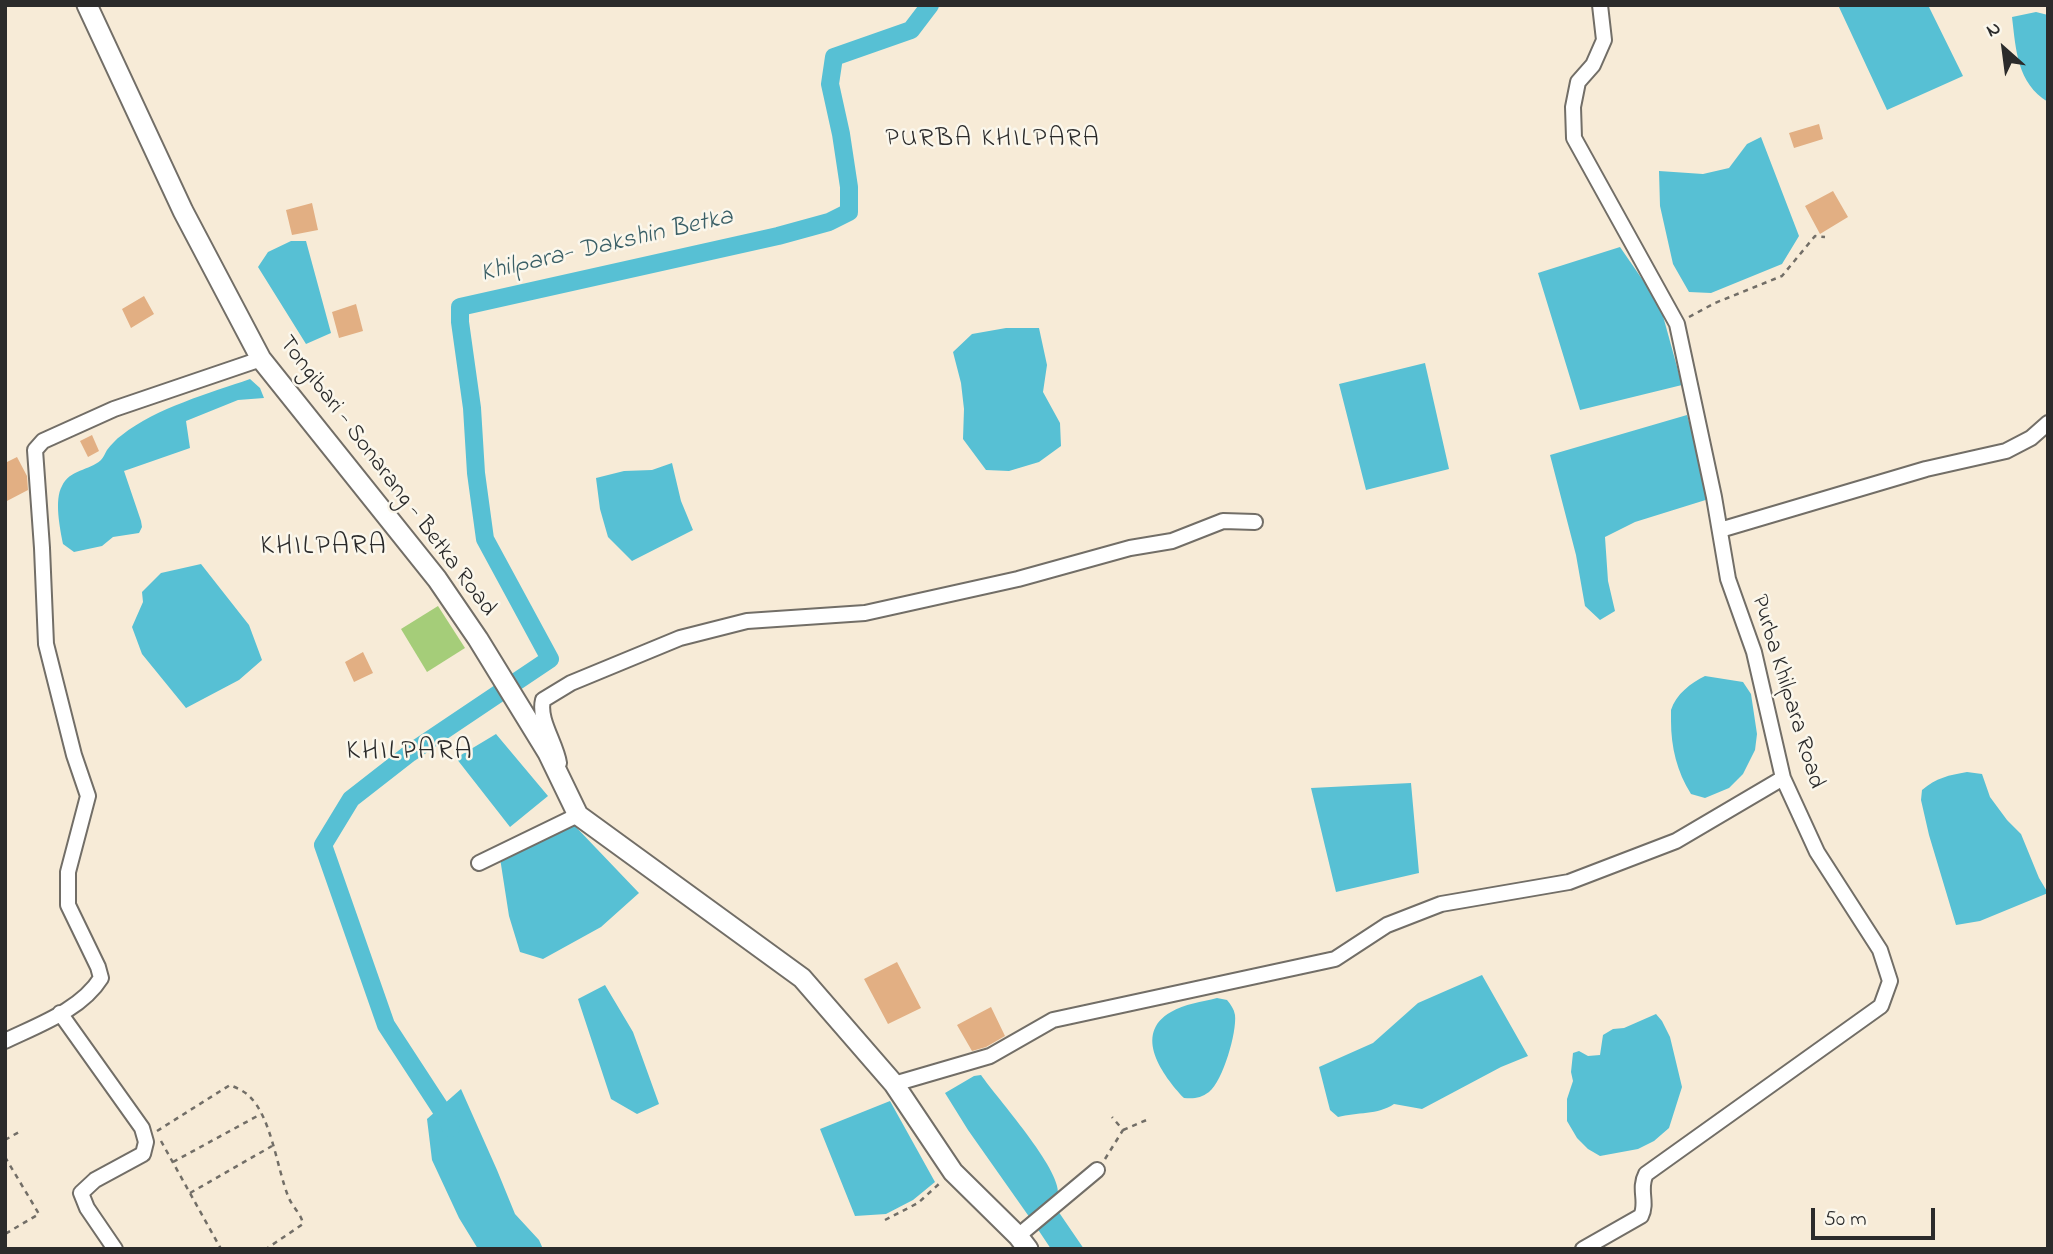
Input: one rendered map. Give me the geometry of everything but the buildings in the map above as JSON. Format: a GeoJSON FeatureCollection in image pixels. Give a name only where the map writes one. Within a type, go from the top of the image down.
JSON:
{"type":"FeatureCollection","features":[{"type":"Feature","properties":{"kind":"street","name":"Tongibari - Sonarang - Betka Road"},"geometry":{"type":"LineString","coordinates":[[87,5],[183,211],[261,359],[437,579],[501,676],[548,753],[558,775]]}},
{"type":"Feature","properties":{"kind":"street","name":"Purba Khilpara Road"},"geometry":{"type":"LineString","coordinates":[[1583,1249],[1641,1216],[1645,1208],[1642,1181],[1646,1174],[1881,1006],[1890,981],[1880,950],[1817,852],[1783,778],[1754,652],[1728,579],[1677,324],[1574,138],[1573,107],[1578,82],[1593,65],[1604,40],[1600,5]]}},
{"type":"Feature","properties":{"kind":"street"},"geometry":{"type":"LineString","coordinates":[[5,1041],[78,1003],[101,978],[68,905],[68,872],[88,796],[74,755],[46,644],[43,548],[35,450],[43,441],[114,410],[261,359]]}},
{"type":"Feature","properties":{"kind":"street"},"geometry":{"type":"LineString","coordinates":[[1720,530],[1926,469],[2006,452],[2031,438],[2048,423]]}},
{"type":"Feature","properties":{"kind":"street"},"geometry":{"type":"LineString","coordinates":[[1097,1170],[1023,1242],[953,1172],[894,1084],[802,978],[578,815],[558,775],[558,757],[541,710],[543,700],[571,683],[680,638],[747,621],[865,613],[1018,579],[1130,548],[1172,541],[1223,521],[1255,522]]}},
{"type":"Feature","properties":{"kind":"street"},"geometry":{"type":"LineString","coordinates":[[894,1084],[990,1056],[1053,1020],[1335,959],[1387,925],[1441,904],[1569,882],[1676,841],[1783,778]]}},
{"type":"Feature","properties":{"kind":"street"},"geometry":{"type":"LineString","coordinates":[[479,863],[578,815]]}},
{"type":"Feature","properties":{"kind":"street"},"geometry":{"type":"LineString","coordinates":[[61,1013],[142,1128],[146,1142],[143,1154],[95,1180],[81,1193],[87,1208],[115,1249]]}},
{"type":"Feature","properties":{"kind":"path"},"geometry":{"type":"LineString","coordinates":[[1677,324],[1715,303],[1782,276],[1815,236],[1825,237]]}},
{"type":"Feature","properties":{"kind":"path"},"geometry":{"type":"LineString","coordinates":[[220,1249],[156,1132],[230,1084],[255,1102],[273,1146],[290,1203],[302,1216],[303,1224],[266,1249]]}},
{"type":"Feature","properties":{"kind":"path"},"geometry":{"type":"LineString","coordinates":[[173,1162],[261,1114]]}},
{"type":"Feature","properties":{"kind":"path"},"geometry":{"type":"LineString","coordinates":[[1112,1117],[1122,1130]]}},
{"type":"Feature","properties":{"kind":"path"},"geometry":{"type":"LineString","coordinates":[[1097,1170],[1122,1130],[1149,1119]]}},
{"type":"Feature","properties":{"kind":"path"},"geometry":{"type":"LineString","coordinates":[[5,1140],[19,1132]]}},
{"type":"Feature","properties":{"kind":"path"},"geometry":{"type":"LineString","coordinates":[[190,1193],[273,1146]]}},
{"type":"Feature","properties":{"kind":"path"},"geometry":{"type":"LineString","coordinates":[[5,1157],[39,1214],[5,1234]]}},
{"type":"Feature","properties":{"kind":"path"},"geometry":{"type":"LineString","coordinates":[[885,1220],[918,1203],[953,1172]]}},
{"type":"Feature","properties":{"kind":"green space"},"geometry":{"type":"Polygon","coordinates":[[[438,606],[465,648],[427,672],[401,629],[438,606]]]}},
{"type":"Feature","properties":{"kind":"water"},"geometry":{"type":"Polygon","coordinates":[[[1838,5],[1928,5],[1963,76],[1887,110],[1838,5]]]}},
{"type":"Feature","properties":{"kind":"water"},"geometry":{"type":"Polygon","coordinates":[[[2036,12],[2048,15],[2048,102],[2030,85],[2024,75],[2015,42],[2012,17],[2036,12]]]}},
{"type":"Feature","properties":{"kind":"water"},"geometry":{"type":"Polygon","coordinates":[[[1761,137],[1799,236],[1782,264],[1711,293],[1689,292],[1673,264],[1660,206],[1659,171],[1703,174],[1729,168],[1747,144],[1761,137]]]}},
{"type":"Feature","properties":{"kind":"water"},"geometry":{"type":"Polygon","coordinates":[[[291,241],[306,241],[331,333],[306,344],[258,267],[268,252],[291,241]]]}},
{"type":"Feature","properties":{"kind":"water"},"geometry":{"type":"Polygon","coordinates":[[[1620,247],[1660,305],[1682,385],[1580,410],[1538,273],[1620,247]]]}},
{"type":"Feature","properties":{"kind":"water"},"geometry":{"type":"Polygon","coordinates":[[[1006,328],[1039,328],[1047,365],[1043,392],[1060,423],[1061,446],[1039,462],[1009,471],[986,470],[963,439],[964,409],[953,352],[972,334],[1006,328]]]}},
{"type":"Feature","properties":{"kind":"water"},"geometry":{"type":"Polygon","coordinates":[[[1425,363],[1449,469],[1366,490],[1339,384],[1425,363]]]}},
{"type":"Feature","properties":{"kind":"water"},"geometry":{"type":"Polygon","coordinates":[[[250,379],[260,388],[264,398],[238,400],[186,421],[190,448],[124,471],[141,521],[139,533],[113,537],[102,546],[74,552],[63,544],[58,499],[65,480],[96,464],[118,438],[136,425],[184,402],[250,379]]]}},
{"type":"Feature","properties":{"kind":"water"},"geometry":{"type":"Polygon","coordinates":[[[1687,415],[1712,498],[1635,522],[1605,537],[1608,581],[1615,611],[1600,620],[1585,606],[1576,555],[1550,455],[1687,415]]]}},
{"type":"Feature","properties":{"kind":"water"},"geometry":{"type":"Polygon","coordinates":[[[672,463],[681,501],[693,530],[632,561],[608,537],[600,509],[596,478],[624,471],[652,470],[672,463]]]}},
{"type":"Feature","properties":{"kind":"water"},"geometry":{"type":"Polygon","coordinates":[[[201,564],[249,625],[262,660],[239,680],[186,708],[142,654],[132,627],[143,602],[142,592],[161,573],[201,564]]]}},
{"type":"Feature","properties":{"kind":"water"},"geometry":{"type":"Polygon","coordinates":[[[1705,676],[1743,682],[1751,694],[1757,734],[1755,750],[1743,774],[1729,788],[1705,798],[1691,794],[1679,768],[1672,740],[1671,710],[1676,699],[1685,690],[1705,676]]]}},
{"type":"Feature","properties":{"kind":"water"},"geometry":{"type":"Polygon","coordinates":[[[496,734],[548,796],[510,827],[456,758],[496,734]]]}},
{"type":"Feature","properties":{"kind":"water"},"geometry":{"type":"Polygon","coordinates":[[[1967,772],[1982,774],[1990,797],[2021,834],[2048,893],[1980,921],[1956,925],[1921,800],[1922,790],[1932,783],[1967,772]]]}},
{"type":"Feature","properties":{"kind":"water"},"geometry":{"type":"Polygon","coordinates":[[[1411,783],[1419,873],[1336,892],[1311,788],[1411,783]]]}},
{"type":"Feature","properties":{"kind":"water"},"geometry":{"type":"Polygon","coordinates":[[[574,825],[639,893],[601,927],[543,959],[520,952],[509,916],[500,858],[537,844],[574,825]]]}},
{"type":"Feature","properties":{"kind":"water"},"geometry":{"type":"Polygon","coordinates":[[[1482,975],[1528,1056],[1501,1067],[1422,1109],[1394,1104],[1374,1112],[1338,1117],[1330,1110],[1319,1067],[1373,1043],[1418,1003],[1482,975]]]}},
{"type":"Feature","properties":{"kind":"water"},"geometry":{"type":"Polygon","coordinates":[[[605,985],[633,1032],[659,1104],[637,1114],[611,1099],[578,999],[605,985]]]}},
{"type":"Feature","properties":{"kind":"water"},"geometry":{"type":"Polygon","coordinates":[[[1217,998],[1227,1000],[1235,1015],[1228,1056],[1219,1078],[1209,1092],[1197,1098],[1184,1098],[1160,1067],[1152,1043],[1154,1032],[1160,1021],[1176,1009],[1217,998]]]}},
{"type":"Feature","properties":{"kind":"water"},"geometry":{"type":"Polygon","coordinates":[[[1656,1014],[1670,1037],[1682,1087],[1669,1128],[1654,1141],[1638,1149],[1600,1156],[1577,1138],[1567,1121],[1567,1099],[1573,1081],[1573,1053],[1579,1051],[1588,1056],[1600,1055],[1603,1035],[1656,1014]]]}},
{"type":"Feature","properties":{"kind":"water"},"geometry":{"type":"Polygon","coordinates":[[[981,1075],[1039,1151],[1056,1183],[1057,1198],[1030,1218],[945,1093],[974,1076],[981,1075]]]}},
{"type":"Feature","properties":{"kind":"water"},"geometry":{"type":"Polygon","coordinates":[[[461,1089],[515,1214],[539,1240],[543,1249],[478,1249],[459,1218],[432,1160],[427,1119],[461,1089]]]}},
{"type":"Feature","properties":{"kind":"water"},"geometry":{"type":"Polygon","coordinates":[[[890,1101],[935,1182],[913,1200],[886,1214],[855,1216],[820,1129],[890,1101]]]}},
{"type":"Feature","properties":{"kind":"water"},"geometry":{"type":"Polygon","coordinates":[[[1058,1211],[1084,1249],[1051,1249],[1037,1228],[1058,1211]]]}},
{"type":"Feature","properties":{"kind":"waterway","name":"Khilpara- Dakshin Betka"},"geometry":{"type":"LineString","coordinates":[[451,1128],[386,1025],[323,845],[351,799],[410,753],[550,659],[485,539],[460,307],[778,236],[829,222],[849,212],[849,187],[830,84],[834,57],[911,30],[930,5]]}},
{"type":"Feature","properties":{"kind":"district","name":"PURBA KHILPARA"},"geometry":{"type":"Point","coordinates":[993,141]}},
{"type":"Feature","properties":{"kind":"district","name":"KHILPARA"},"geometry":{"type":"Point","coordinates":[324,548]}},
{"type":"Feature","properties":{"kind":"district","name":"KHILPARA"},"geometry":{"type":"Point","coordinates":[410,753]}}]}
